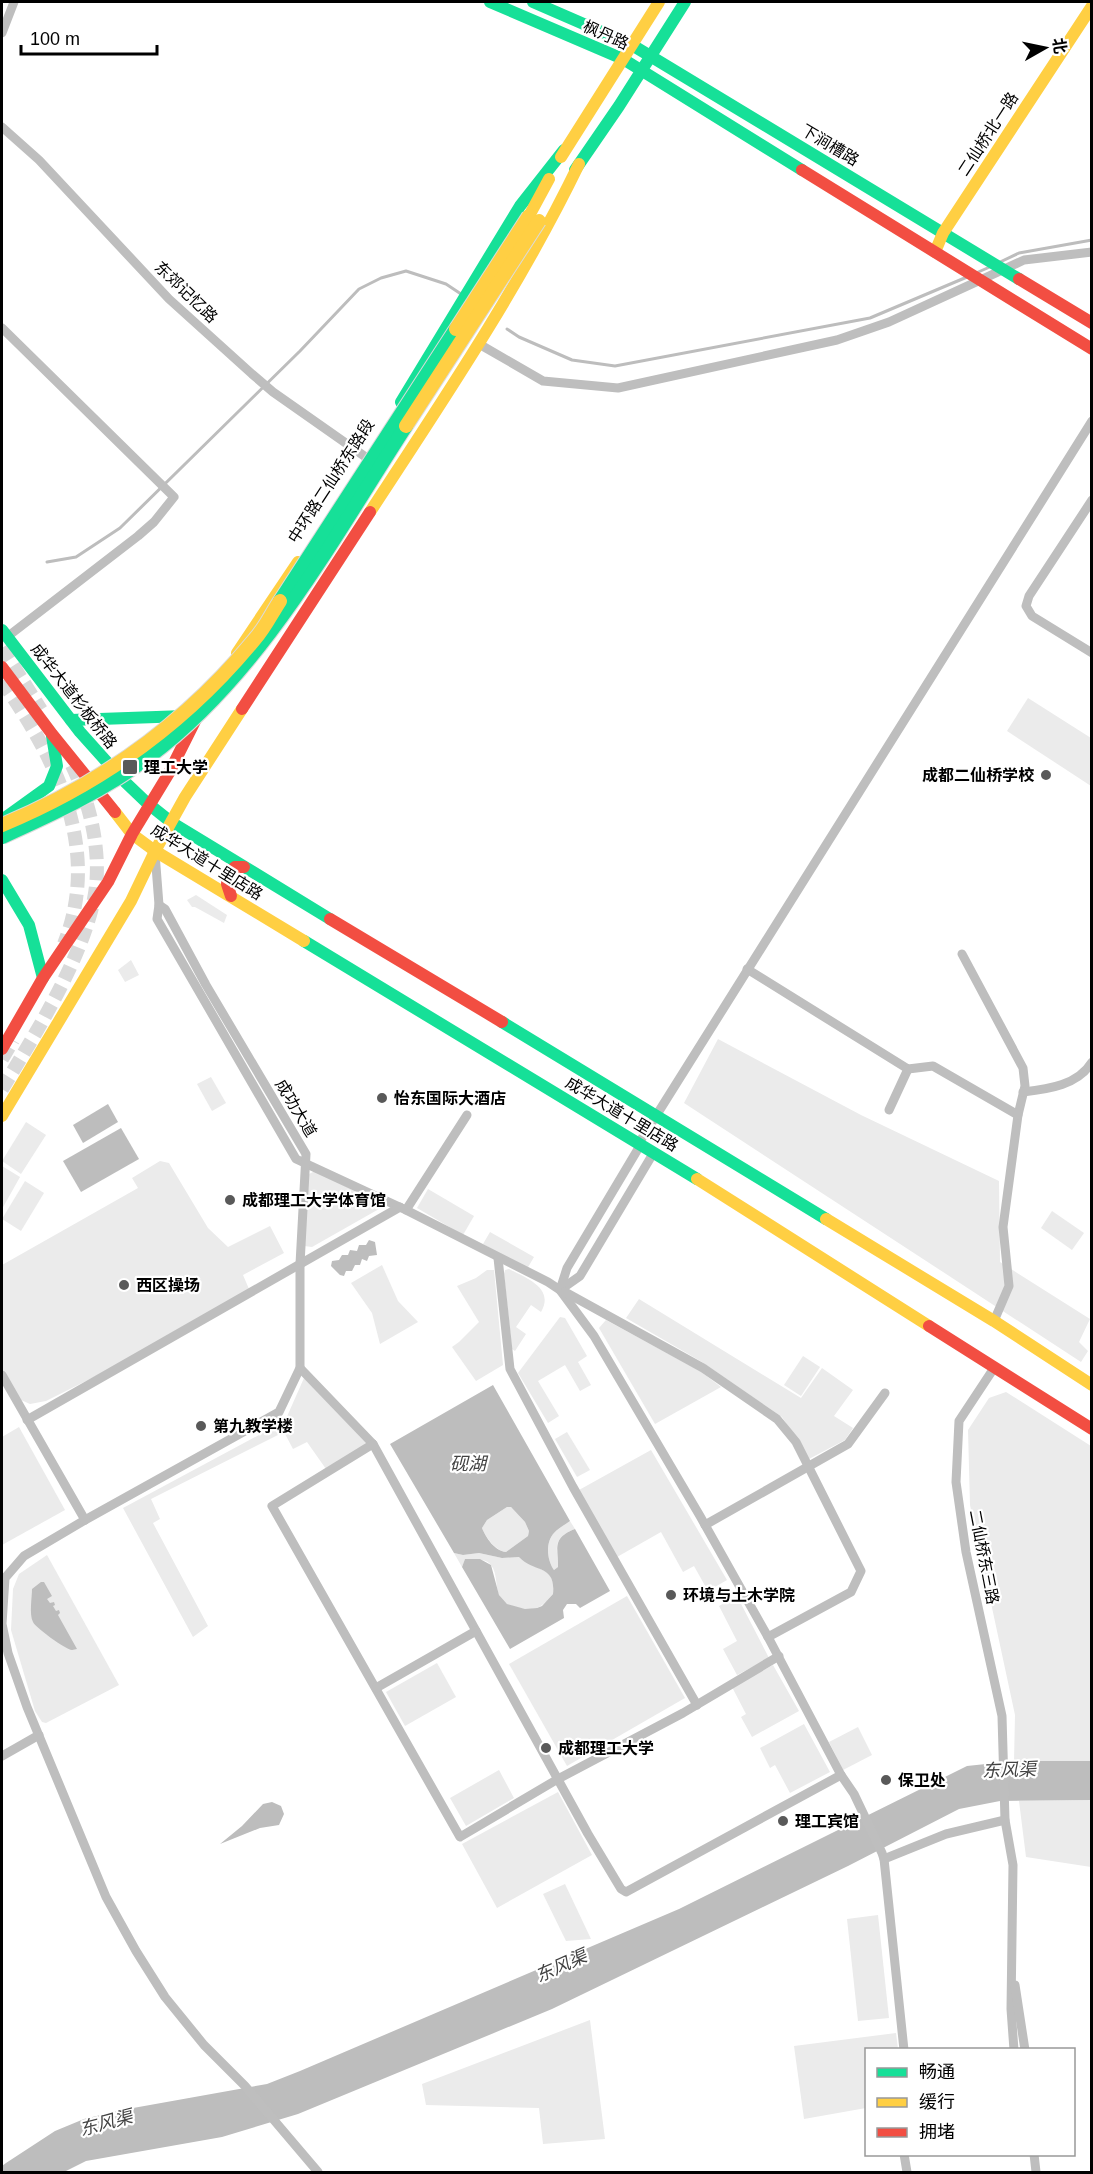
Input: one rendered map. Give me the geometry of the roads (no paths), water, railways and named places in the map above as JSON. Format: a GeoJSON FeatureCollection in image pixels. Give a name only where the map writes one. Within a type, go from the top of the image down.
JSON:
{"type":"FeatureCollection","features":[{"type":"Feature","properties":{"kind":"main road","name":"枫丹路"},"geometry":{"type":"LineString","coordinates":[[490,2],[622,59],[642,71]]}},
{"type":"Feature","properties":{"kind":"main road","name":"枫丹路"},"geometry":{"type":"LineString","coordinates":[[532,2],[632,45],[651,56]]}},
{"type":"Feature","properties":{"kind":"main road","name":"中环路二仙桥东路段"},"geometry":{"type":"LineString","coordinates":[[2,1049],[43,978],[108,882],[132,834],[169,773],[205,700],[367,458],[520,207],[564,150],[659,2]]}},
{"type":"Feature","properties":{"kind":"main road"},"geometry":{"type":"LineString","coordinates":[[2,825],[72,791],[162,732],[201,696],[256,638],[534,219],[579,164],[685,2]]}},
{"type":"Feature","properties":{"kind":"main road","name":"二仙桥北一路"},"geometry":{"type":"LineString","coordinates":[[935,252],[943,233],[1092,6]]}},
{"type":"Feature","properties":{"kind":"main road","name":"下涧槽路"},"geometry":{"type":"LineString","coordinates":[[651,56],[1092,323]]}},
{"type":"Feature","properties":{"kind":"main road"},"geometry":{"type":"LineString","coordinates":[[642,71],[1092,349]]}},
{"type":"Feature","properties":{"kind":"main road","name":"中环路二仙桥东路段"},"geometry":{"type":"LineString","coordinates":[[534,219],[564,150]]}},
{"type":"Feature","properties":{"kind":"main road"},"geometry":{"type":"LineString","coordinates":[[2,1116],[131,901],[155,851],[190,790],[479,344],[552,220],[579,164]]}},
{"type":"Feature","properties":{"kind":"main road"},"geometry":{"type":"LineString","coordinates":[[2,837],[82,799],[139,762],[176,734],[215,698],[249,660],[291,604],[534,219]]}},
{"type":"Feature","properties":{"kind":"main road","name":"成华大道杉板桥路"},"geometry":{"type":"LineString","coordinates":[[4,634],[110,769],[148,806]]}},
{"type":"Feature","properties":{"kind":"main road"},"geometry":{"type":"LineString","coordinates":[[2,667],[132,834]]}},
{"type":"Feature","properties":{"kind":"main road"},"geometry":{"type":"LineString","coordinates":[[71,720],[185,716],[205,700]]}},
{"type":"Feature","properties":{"kind":"main road"},"geometry":{"type":"LineString","coordinates":[[2,820],[49,786],[57,766],[52,734]]}},
{"type":"Feature","properties":{"kind":"main road","name":"成华大道十里店路"},"geometry":{"type":"LineString","coordinates":[[148,806],[244,867],[656,1114],[994,1321],[1092,1385]]}},
{"type":"Feature","properties":{"kind":"main road","name":"成华大道十里店路"},"geometry":{"type":"LineString","coordinates":[[132,834],[155,851],[654,1152],[1092,1429]]}},
{"type":"Feature","properties":{"kind":"main road"},"geometry":{"type":"LineString","coordinates":[[231,896],[226,884],[228,873],[235,867],[244,867]]}},
{"type":"Feature","properties":{"kind":"main road"},"geometry":{"type":"LineString","coordinates":[[2,880],[29,926],[43,978]]}},
{"type":"Feature","properties":{"kind":"main road"},"geometry":{"type":"LineString","coordinates":[[2,1106],[22,1083]]}},
{"type":"Feature","properties":{"kind":"street"},"geometry":{"type":"LineString","coordinates":[[2,33],[14,2]]}},
{"type":"Feature","properties":{"kind":"street","name":"东郊记忆路"},"geometry":{"type":"LineString","coordinates":[[2,127],[39,160],[169,299],[273,392],[367,458]]}},
{"type":"Feature","properties":{"kind":"street"},"geometry":{"type":"LineString","coordinates":[[479,344],[543,381],[618,388],[837,340],[889,322],[997,266],[1024,260],[1092,252]]}},
{"type":"Feature","properties":{"kind":"street"},"geometry":{"type":"LineString","coordinates":[[2,328],[174,497],[154,522],[138,536],[4,634]]}},
{"type":"Feature","properties":{"kind":"street"},"geometry":{"type":"LineString","coordinates":[[560,1290],[567,1268],[656,1114],[1092,421]]}},
{"type":"Feature","properties":{"kind":"street"},"geometry":{"type":"LineString","coordinates":[[1092,500],[1029,596],[1026,606],[1032,616],[1092,653]]}},
{"type":"Feature","properties":{"kind":"street","name":"成功大道"},"geometry":{"type":"LineString","coordinates":[[155,851],[159,905],[165,909],[206,985],[306,1154],[304,1162]]}},
{"type":"Feature","properties":{"kind":"street"},"geometry":{"type":"LineString","coordinates":[[962,954],[1008,1036],[1023,1068],[1025,1086],[1018,1115],[1003,1227],[1009,1286],[994,1321]]}},
{"type":"Feature","properties":{"kind":"street"},"geometry":{"type":"LineString","coordinates":[[747,969],[908,1069],[933,1066],[1018,1115]]}},
{"type":"Feature","properties":{"kind":"street"},"geometry":{"type":"LineString","coordinates":[[1023,1092],[1047,1090],[1066,1084],[1085,1072],[1092,1062]]}},
{"type":"Feature","properties":{"kind":"street"},"geometry":{"type":"LineString","coordinates":[[889,1110],[908,1069]]}},
{"type":"Feature","properties":{"kind":"street"},"geometry":{"type":"LineString","coordinates":[[27,1420],[300,1264],[403,1209],[467,1115]]}},
{"type":"Feature","properties":{"kind":"street"},"geometry":{"type":"LineString","coordinates":[[560,1290],[580,1275],[654,1152]]}},
{"type":"Feature","properties":{"kind":"street"},"geometry":{"type":"LineString","coordinates":[[318,2172],[245,2086],[204,2045],[184,2021],[165,1997],[136,1952],[106,1897],[39,1735],[12,1664],[3,1633],[3,1579],[24,1556],[279,1412],[300,1368],[300,1264],[304,1162],[403,1209],[560,1290],[703,1368],[777,1419],[795,1442],[861,1571],[851,1592],[768,1637]]}},
{"type":"Feature","properties":{"kind":"street"},"geometry":{"type":"LineString","coordinates":[[498,1258],[510,1369],[573,1487],[697,1705]]}},
{"type":"Feature","properties":{"kind":"street"},"geometry":{"type":"LineString","coordinates":[[560,1290],[594,1336],[705,1525],[779,1656],[841,1775],[854,1794],[883,1856],[904,2048]]}},
{"type":"Feature","properties":{"kind":"street"},"geometry":{"type":"LineString","coordinates":[[300,1368],[373,1444],[621,1889],[626,1892],[841,1775]]}},
{"type":"Feature","properties":{"kind":"street","name":"二仙桥东三路"},"geometry":{"type":"LineString","coordinates":[[994,1368],[959,1421],[956,1482],[966,1552],[1002,1716],[1004,1807],[1013,1865],[1011,1974]]}},
{"type":"Feature","properties":{"kind":"street"},"geometry":{"type":"LineString","coordinates":[[2,1375],[85,1520]]}},
{"type":"Feature","properties":{"kind":"street"},"geometry":{"type":"LineString","coordinates":[[705,1525],[848,1444],[885,1393]]}},
{"type":"Feature","properties":{"kind":"street"},"geometry":{"type":"LineString","coordinates":[[373,1444],[272,1506],[460,1837],[558,1779],[697,1705],[779,1656]]}},
{"type":"Feature","properties":{"kind":"street"},"geometry":{"type":"LineString","coordinates":[[376,1688],[476,1631]]}},
{"type":"Feature","properties":{"kind":"street"},"geometry":{"type":"LineString","coordinates":[[2,1755],[39,1735]]}},
{"type":"Feature","properties":{"kind":"street"},"geometry":{"type":"LineString","coordinates":[[883,1856],[946,1834],[1005,1820]]}},
{"type":"Feature","properties":{"kind":"street"},"geometry":{"type":"LineString","coordinates":[[1011,1974],[1014,2048]]}},
{"type":"Feature","properties":{"kind":"street"},"geometry":{"type":"LineString","coordinates":[[1011,1974],[1016,1990],[1025,2048]]}},
{"type":"Feature","properties":{"kind":"street"},"geometry":{"type":"LineString","coordinates":[[904,2156],[907,2172]]}},
{"type":"Feature","properties":{"kind":"street"},"geometry":{"type":"LineString","coordinates":[[1034,2156],[1036,2172]]}},
{"type":"Feature","properties":{"kind":"water"},"geometry":{"type":"Polygon","coordinates":[[[108,1104],[118,1122],[83,1143],[73,1125],[108,1104]]]}},
{"type":"Feature","properties":{"kind":"water"},"geometry":{"type":"Polygon","coordinates":[[[121,1128],[139,1159],[81,1192],[63,1161],[121,1128]]]}},
{"type":"Feature","properties":{"kind":"water"},"geometry":{"type":"Polygon","coordinates":[[[369,1240],[375,1242],[377,1255],[369,1256],[367,1261],[362,1259],[360,1265],[355,1265],[352,1271],[346,1271],[344,1276],[331,1266],[332,1261],[339,1260],[342,1255],[348,1255],[350,1250],[357,1251],[359,1245],[366,1245],[369,1240]]]}},
{"type":"Feature","properties":{"kind":"water","name":"砚湖"},"geometry":{"type":"Polygon","coordinates":[[[493,1385],[570,1521],[556,1531],[549,1542],[548,1552],[554,1570],[558,1567],[557,1549],[560,1540],[575,1529],[610,1591],[580,1608],[576,1604],[567,1604],[563,1610],[564,1618],[510,1649],[462,1567],[465,1559],[480,1559],[491,1565],[499,1595],[507,1604],[525,1609],[542,1606],[553,1594],[551,1578],[548,1573],[519,1557],[502,1558],[479,1553],[463,1555],[454,1553],[390,1444],[493,1385]],[[507,1507],[487,1520],[482,1528],[491,1543],[506,1552],[528,1536],[529,1531],[525,1522],[511,1507],[507,1507]]]}},
{"type":"Feature","properties":{"kind":"water"},"geometry":{"type":"Polygon","coordinates":[[[44,1582],[52,1596],[47,1599],[50,1603],[54,1602],[53,1606],[56,1611],[59,1610],[58,1615],[77,1649],[72,1650],[64,1646],[33,1622],[32,1589],[44,1582]]]}},
{"type":"Feature","properties":{"kind":"water","name":"东风渠"},"geometry":{"type":"Polygon","coordinates":[[[1014,1761],[1091,1761],[1091,1800],[1000,1801],[959,1809],[848,1866],[552,2009],[298,2114],[222,2137],[86,2161],[64,2172],[2,2172],[2,2166],[55,2131],[84,2119],[267,2084],[300,2071],[679,1909],[967,1766],[1014,1761]]]}},
{"type":"Feature","properties":{"kind":"water"},"geometry":{"type":"Polygon","coordinates":[[[272,1802],[281,1806],[284,1814],[279,1825],[260,1828],[220,1844],[242,1826],[263,1804],[272,1802]]]}},
{"type":"Feature","properties":{"kind":"waterway"},"geometry":{"type":"LineString","coordinates":[[998,263],[1019,253],[1092,240]]}},
{"type":"Feature","properties":{"kind":"waterway"},"geometry":{"type":"LineString","coordinates":[[976,273],[992,266]]}},
{"type":"Feature","properties":{"kind":"waterway"},"geometry":{"type":"LineString","coordinates":[[47,562],[76,557],[120,528],[300,351],[359,289],[381,278],[406,271],[446,284],[461,294]]}},
{"type":"Feature","properties":{"kind":"waterway"},"geometry":{"type":"LineString","coordinates":[[507,329],[519,337],[572,360],[615,366],[870,318],[967,277]]}},
{"type":"Feature","properties":{"kind":"tunnel"},"geometry":{"type":"LineString","coordinates":[[2,648],[41,710]]}},
{"type":"Feature","properties":{"kind":"tunnel"},"geometry":{"type":"LineString","coordinates":[[2,681],[40,742],[68,806],[75,839],[78,873],[74,908],[64,944]]}},
{"type":"Feature","properties":{"kind":"tunnel"},"geometry":{"type":"LineString","coordinates":[[2,1089],[56,997],[79,947],[94,899],[97,864],[93,828],[83,793],[70,761]]}},
{"type":"Feature","properties":{"kind":"tunnel"},"geometry":{"type":"LineString","coordinates":[[2,1059],[13,1040]]}},
{"type":"Feature","properties":{"kind":"place","name":"理工大学"},"geometry":{"type":"Point","coordinates":[130,767]}},
{"type":"Feature","properties":{"kind":"place","name":"成都二仙桥学校"},"geometry":{"type":"Point","coordinates":[1046,775]}},
{"type":"Feature","properties":{"kind":"place","name":"怡东国际大酒店"},"geometry":{"type":"Point","coordinates":[382,1098]}},
{"type":"Feature","properties":{"kind":"place","name":"成都理工大学体育馆"},"geometry":{"type":"Point","coordinates":[230,1200]}},
{"type":"Feature","properties":{"kind":"place","name":"西区操场"},"geometry":{"type":"Point","coordinates":[124,1285]}},
{"type":"Feature","properties":{"kind":"place","name":"第九教学楼"},"geometry":{"type":"Point","coordinates":[201,1426]}},
{"type":"Feature","properties":{"kind":"place","name":"环境与土木学院"},"geometry":{"type":"Point","coordinates":[671,1595]}},
{"type":"Feature","properties":{"kind":"place","name":"成都理工大学"},"geometry":{"type":"Point","coordinates":[546,1748]}},
{"type":"Feature","properties":{"kind":"place","name":"保卫处"},"geometry":{"type":"Point","coordinates":[886,1780]}},
{"type":"Feature","properties":{"kind":"place","name":"理工宾馆"},"geometry":{"type":"Point","coordinates":[783,1821]}}]}
